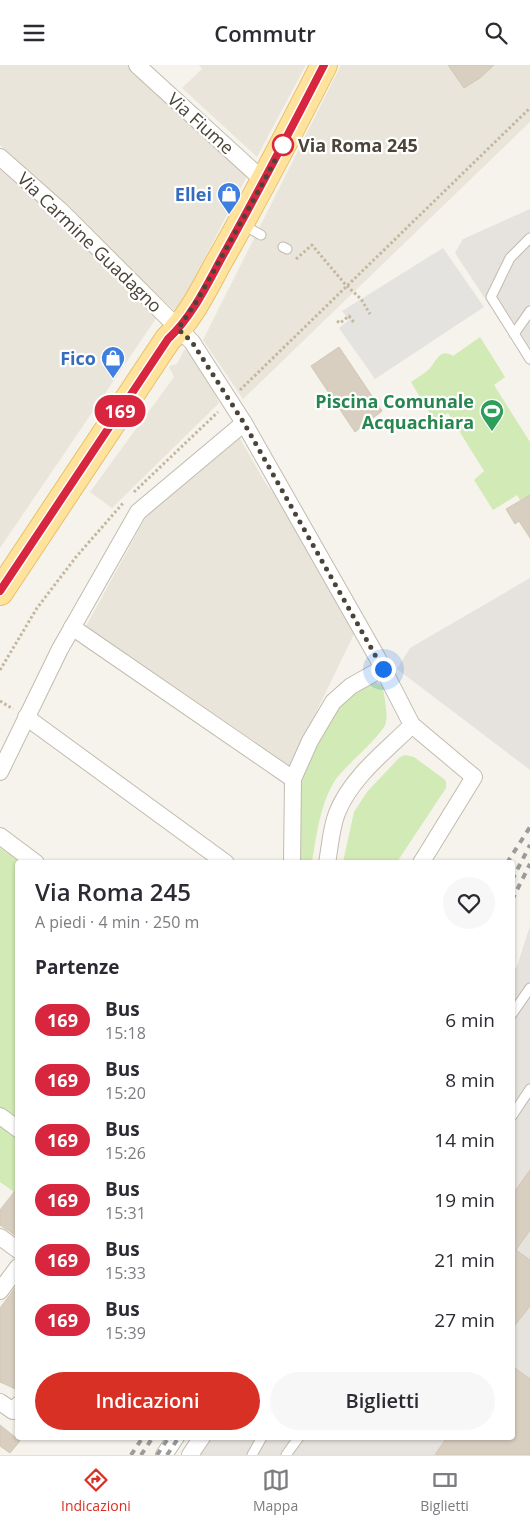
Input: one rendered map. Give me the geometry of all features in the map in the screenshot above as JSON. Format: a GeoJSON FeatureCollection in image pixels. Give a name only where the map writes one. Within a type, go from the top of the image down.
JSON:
{"type":"FeatureCollection","features":[{"type":"Feature","properties":{"kind":"main road"},"geometry":{"type":"LineString","coordinates":[[0,591],[168,339],[178,329],[198,299],[251,229],[264,181],[324,65]]}},
{"type":"Feature","properties":{"kind":"street","name":"Via Fiume"},"geometry":{"type":"LineString","coordinates":[[137,65],[264,181]]}},
{"type":"Feature","properties":{"kind":"street","name":"Via Carmine Guadagno"},"geometry":{"type":"LineString","coordinates":[[0,157],[61,211],[192,342],[244,423],[380,663],[412,725]]}},
{"type":"Feature","properties":{"kind":"street"},"geometry":{"type":"LineString","coordinates":[[0,773],[72,627],[138,512],[244,423]]}},
{"type":"Feature","properties":{"kind":"street"},"geometry":{"type":"LineString","coordinates":[[72,627],[293,779]]}},
{"type":"Feature","properties":{"kind":"street"},"geometry":{"type":"LineString","coordinates":[[292,860],[293,779],[310,741],[333,702],[380,663]]}},
{"type":"Feature","properties":{"kind":"street"},"geometry":{"type":"LineString","coordinates":[[26,717],[222,860]]}},
{"type":"Feature","properties":{"kind":"street"},"geometry":{"type":"LineString","coordinates":[[328,860],[337,814],[346,795],[358,778],[412,725],[474,777],[423,860]]}},
{"type":"Feature","properties":{"kind":"street"},"geometry":{"type":"LineString","coordinates":[[0,836],[32,860]]}},
{"type":"Feature","properties":{"kind":"street"},"geometry":{"type":"LineString","coordinates":[[0,1117],[15,1127]]}},
{"type":"Feature","properties":{"kind":"street"},"geometry":{"type":"LineString","coordinates":[[0,1237],[15,1248]]}},
{"type":"Feature","properties":{"kind":"street"},"geometry":{"type":"LineString","coordinates":[[0,1291],[15,1271]]}},
{"type":"Feature","properties":{"kind":"street"},"geometry":{"type":"LineString","coordinates":[[164,1455],[174,1440]]}},
{"type":"Feature","properties":{"kind":"street"},"geometry":{"type":"LineString","coordinates":[[190,1455],[200,1440]]}},
{"type":"Feature","properties":{"kind":"lane"},"geometry":{"type":"LineString","coordinates":[[530,238],[510,258],[491,297],[530,359]]}},
{"type":"Feature","properties":{"kind":"lane"},"geometry":{"type":"LineString","coordinates":[[514,334],[530,311]]}},
{"type":"Feature","properties":{"kind":"lane"},"geometry":{"type":"LineString","coordinates":[[515,1010],[530,988]]}},
{"type":"Feature","properties":{"kind":"lane"},"geometry":{"type":"LineString","coordinates":[[519,1004],[530,1001]]}},
{"type":"Feature","properties":{"kind":"lane"},"geometry":{"type":"LineString","coordinates":[[515,1112],[530,1089]]}},
{"type":"Feature","properties":{"kind":"lane"},"geometry":{"type":"LineString","coordinates":[[252,1455],[260,1440]]}},
{"type":"Feature","properties":{"kind":"lane"},"geometry":{"type":"LineString","coordinates":[[286,1455],[297,1440]]}},
{"type":"Feature","properties":{"kind":"path"},"geometry":{"type":"LineString","coordinates":[[0,670],[37,608],[120,505],[230,401],[530,108]]}},
{"type":"Feature","properties":{"kind":"path"},"geometry":{"type":"LineString","coordinates":[[285,248],[296,259],[312,245],[347,287],[361,299],[370,314]]}},
{"type":"Feature","properties":{"kind":"path"},"geometry":{"type":"LineString","coordinates":[[337,321],[340,323],[349,315],[355,324]]}},
{"type":"Feature","properties":{"kind":"shaded area"},"geometry":{"type":"Polygon","coordinates":[[[0,65],[131,65],[210,137],[247,176],[179,308],[175,311],[0,145],[0,65]]]}},
{"type":"Feature","properties":{"kind":"shaded area"},"geometry":{"type":"Polygon","coordinates":[[[199,65],[306,65],[257,157],[182,88],[202,69],[199,65]]]}},
{"type":"Feature","properties":{"kind":"shaded area"},"geometry":{"type":"Polygon","coordinates":[[[341,65],[530,65],[530,122],[243,399],[203,340],[341,65]]]}},
{"type":"Feature","properties":{"kind":"shaded area"},"geometry":{"type":"Polygon","coordinates":[[[0,164],[159,314],[0,548],[0,164]]]}},
{"type":"Feature","properties":{"kind":"shaded area"},"geometry":{"type":"Polygon","coordinates":[[[530,209],[530,367],[455,253],[463,239],[530,209]]]}},
{"type":"Feature","properties":{"kind":"shaded area"},"geometry":{"type":"Polygon","coordinates":[[[443,248],[484,307],[375,379],[339,328],[349,320],[342,311],[443,248]]]}},
{"type":"Feature","properties":{"kind":"shaded area"},"geometry":{"type":"Polygon","coordinates":[[[184,350],[192,352],[202,366],[219,403],[112,508],[90,492],[174,377],[169,366],[177,364],[184,350]]]}},
{"type":"Feature","properties":{"kind":"shaded area"},"geometry":{"type":"Polygon","coordinates":[[[239,437],[266,484],[276,495],[355,632],[290,766],[125,653],[85,628],[148,513],[239,437]]]}},
{"type":"Feature","properties":{"kind":"shaded area"},"geometry":{"type":"Polygon","coordinates":[[[530,578],[530,770],[397,669],[410,648],[530,578]]]}},
{"type":"Feature","properties":{"kind":"shaded area"},"geometry":{"type":"Polygon","coordinates":[[[530,926],[530,1455],[198,1455],[209,1440],[515,1440],[515,968],[530,926]]]}},
{"type":"Feature","properties":{"kind":"green space","name":"Piscina Comunale Acquachiara"},"geometry":{"type":"Polygon","coordinates":[[[480,337],[505,377],[494,385],[530,442],[530,495],[520,500],[517,495],[493,510],[474,480],[484,471],[448,413],[434,421],[411,382],[429,369],[440,355],[445,353],[453,356],[480,337]]]}},
{"type":"Feature","properties":{"kind":"green space"},"geometry":{"type":"Polygon","coordinates":[[[372,681],[381,684],[387,713],[386,722],[379,734],[341,773],[331,788],[320,819],[312,860],[296,860],[300,776],[338,704],[372,681]]]}},
{"type":"Feature","properties":{"kind":"green space"},"geometry":{"type":"Polygon","coordinates":[[[405,755],[414,757],[444,779],[446,788],[398,860],[343,860],[354,812],[367,792],[400,757],[405,755]]]}},
{"type":"Feature","properties":{"kind":"green space"},"geometry":{"type":"Polygon","coordinates":[[[0,848],[18,860],[15,860],[15,1123],[0,1112],[0,848]]]}},
{"type":"Feature","properties":{"kind":"green space"},"geometry":{"type":"Polygon","coordinates":[[[0,1123],[15,1134],[15,1193],[0,1182],[0,1123]]]}},
{"type":"Feature","properties":{"kind":"building"},"geometry":{"type":"Polygon","coordinates":[[[448,65],[494,65],[480,78],[464,88],[448,65]]]}},
{"type":"Feature","properties":{"kind":"building"},"geometry":{"type":"Polygon","coordinates":[[[339,347],[382,411],[355,432],[311,366],[339,347]]]}},
{"type":"Feature","properties":{"kind":"building"},"geometry":{"type":"Polygon","coordinates":[[[530,495],[530,538],[519,521],[515,524],[506,509],[530,495]]]}},
{"type":"Feature","properties":{"kind":"building"},"geometry":{"type":"Polygon","coordinates":[[[530,1170],[530,1230],[516,1250],[530,1260],[530,1306],[515,1325],[515,1191],[530,1170]]]}},
{"type":"Feature","properties":{"kind":"building"},"geometry":{"type":"Polygon","coordinates":[[[15,1191],[15,1235],[0,1225],[0,1210],[15,1191]]]}},
{"type":"Feature","properties":{"kind":"building"},"geometry":{"type":"Polygon","coordinates":[[[15,1288],[15,1389],[0,1382],[0,1308],[15,1288]]]}},
{"type":"Feature","properties":{"kind":"building"},"geometry":{"type":"Polygon","coordinates":[[[515,1368],[530,1379],[530,1455],[435,1455],[445,1440],[515,1440],[515,1368]]]}},
{"type":"Feature","properties":{"kind":"building"},"geometry":{"type":"Polygon","coordinates":[[[0,1425],[15,1437],[15,1440],[20,1441],[10,1453],[0,1446],[0,1425]]]}},
{"type":"Feature","properties":{"kind":"railway"},"geometry":{"type":"LineString","coordinates":[[509,860],[530,827]]}},
{"type":"Feature","properties":{"kind":"railway"},"geometry":{"type":"LineString","coordinates":[[515,874],[530,845]]}},
{"type":"Feature","properties":{"kind":"railway"},"geometry":{"type":"LineString","coordinates":[[515,894],[530,864]]}},
{"type":"Feature","properties":{"kind":"railway"},"geometry":{"type":"LineString","coordinates":[[131,1455],[141,1440]]}},
{"type":"Feature","properties":{"kind":"railway"},"geometry":{"type":"LineString","coordinates":[[141,1455],[151,1440]]}},
{"type":"Feature","properties":{"kind":"railway"},"geometry":{"type":"LineString","coordinates":[[157,1455],[167,1440]]}},
{"type":"Feature","properties":{"kind":"railway"},"geometry":{"type":"LineString","coordinates":[[167,1455],[177,1440]]}},
{"type":"Feature","properties":{"kind":"bus line","name":"169"},"geometry":{"type":"LineString","coordinates":[[0,591],[168,339],[178,329],[198,299],[264,181],[324,65]]}},
{"type":"Feature","properties":{"kind":"place","name":"Via Roma 245"},"geometry":{"type":"Point","coordinates":[283,145]}},
{"type":"Feature","properties":{"kind":"place","name":"Ellei"},"geometry":{"type":"Point","coordinates":[229,215]}},
{"type":"Feature","properties":{"kind":"place","name":"Fico"},"geometry":{"type":"Point","coordinates":[113,379]}},
{"type":"Feature","properties":{"kind":"place","name":"Piscina Comunale Acquachiara"},"geometry":{"type":"Point","coordinates":[492,432]}},
{"type":"Feature","properties":{"kind":"route"},"geometry":{"type":"LineString","coordinates":[[283,145],[198,299],[178,329],[192,342],[244,423],[383,669]]}}]}
